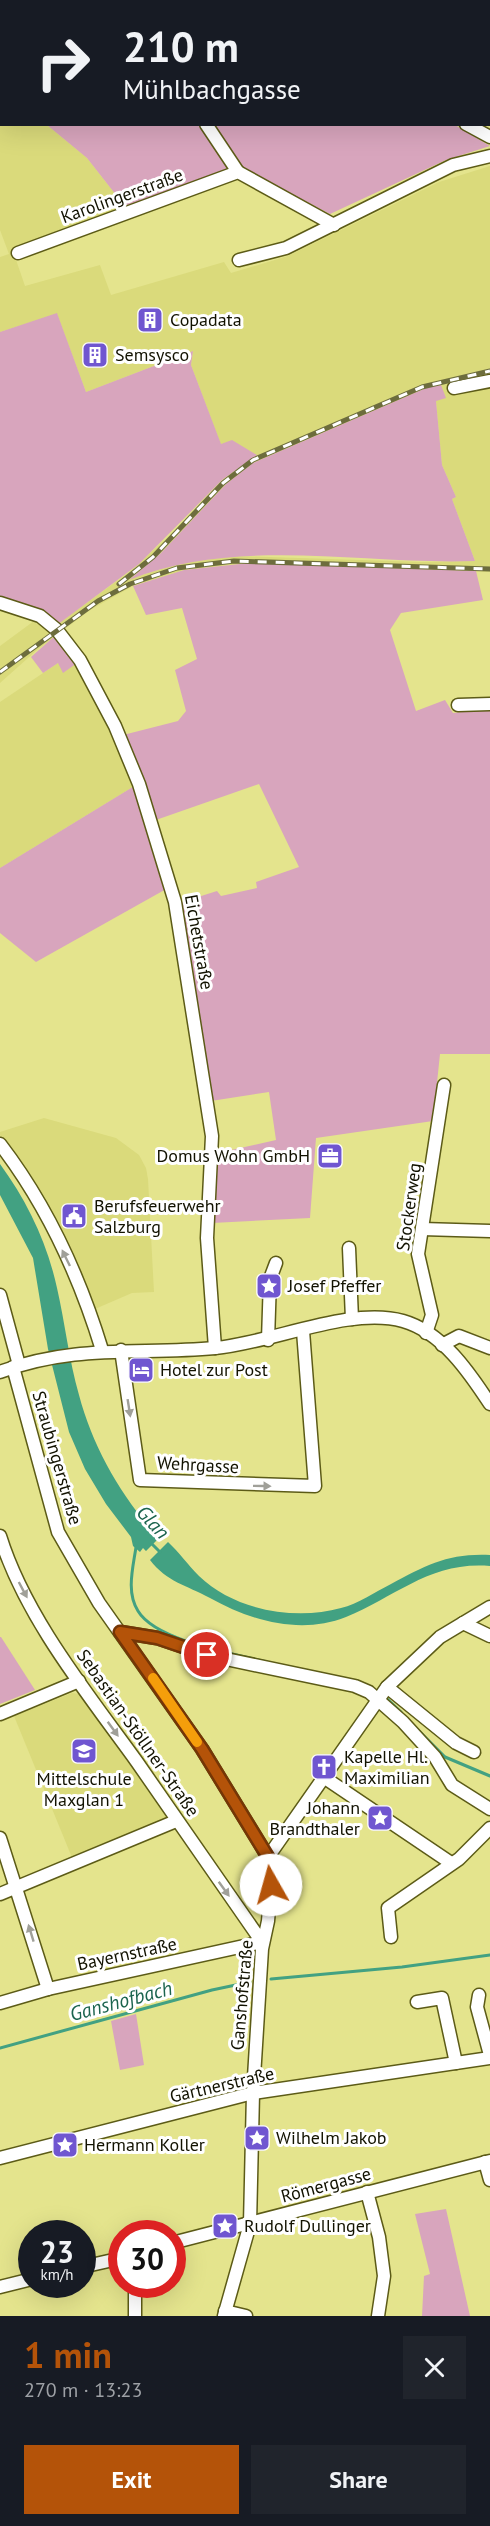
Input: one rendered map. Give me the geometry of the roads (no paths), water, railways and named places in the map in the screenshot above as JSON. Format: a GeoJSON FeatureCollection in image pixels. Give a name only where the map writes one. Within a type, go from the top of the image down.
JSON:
{"type":"FeatureCollection","features":[{"type":"Feature","properties":{"kind":"street"},"geometry":{"type":"LineString","coordinates":[[207,126],[238,172],[334,225]]}},
{"type":"Feature","properties":{"kind":"street"},"geometry":{"type":"LineString","coordinates":[[470,126],[490,137]]}},
{"type":"Feature","properties":{"kind":"street"},"geometry":{"type":"LineString","coordinates":[[239,260],[286,248],[453,165],[490,156]]}},
{"type":"Feature","properties":{"kind":"street","name":"Karolingerstraße"},"geometry":{"type":"LineString","coordinates":[[18,253],[238,172]]}},
{"type":"Feature","properties":{"kind":"street"},"geometry":{"type":"LineString","coordinates":[[454,388],[490,381]]}},
{"type":"Feature","properties":{"kind":"street","name":"Eichetstraße"},"geometry":{"type":"LineString","coordinates":[[0,603],[40,616],[57,630],[76,654],[115,726],[139,784],[159,844],[175,902],[212,1136],[207,1238],[215,1348]]}},
{"type":"Feature","properties":{"kind":"street"},"geometry":{"type":"LineString","coordinates":[[458,705],[490,704]]}},
{"type":"Feature","properties":{"kind":"street","name":"Stockerweg"},"geometry":{"type":"LineString","coordinates":[[426,1333],[432,1315],[419,1265],[422,1229],[444,1085]]}},
{"type":"Feature","properties":{"kind":"street"},"geometry":{"type":"LineString","coordinates":[[0,1144],[41,1207],[63,1251],[83,1295],[102,1350]]}},
{"type":"Feature","properties":{"kind":"street"},"geometry":{"type":"LineString","coordinates":[[422,1229],[490,1232]]}},
{"type":"Feature","properties":{"kind":"street"},"geometry":{"type":"LineString","coordinates":[[349,1248],[352,1319]]}},
{"type":"Feature","properties":{"kind":"street"},"geometry":{"type":"LineString","coordinates":[[268,1340],[270,1279],[276,1263]]}},
{"type":"Feature","properties":{"kind":"street","name":"Straubingerstraße"},"geometry":{"type":"LineString","coordinates":[[0,1295],[58,1532],[82,1577],[202,1749],[268,1857]]}},
{"type":"Feature","properties":{"kind":"street"},"geometry":{"type":"LineString","coordinates":[[0,1372],[16,1366],[72,1354],[102,1350],[215,1348],[268,1340],[352,1319],[376,1317],[404,1321],[442,1345],[464,1367],[490,1404]]}},
{"type":"Feature","properties":{"kind":"street","name":"Wehrgasse"},"geometry":{"type":"LineString","coordinates":[[122,1350],[140,1480],[315,1486],[303,1331]]}},
{"type":"Feature","properties":{"kind":"street"},"geometry":{"type":"LineString","coordinates":[[442,1345],[459,1336],[490,1348]]}},
{"type":"Feature","properties":{"kind":"street","name":"Sebastian-Stöllner-Straße"},"geometry":{"type":"LineString","coordinates":[[0,1536],[15,1575],[34,1611],[79,1682],[262,1942]]}},
{"type":"Feature","properties":{"kind":"street"},"geometry":{"type":"LineString","coordinates":[[268,1857],[383,1693],[425,1649],[490,1607]]}},
{"type":"Feature","properties":{"kind":"street"},"geometry":{"type":"LineString","coordinates":[[463,1623],[490,1636]]}},
{"type":"Feature","properties":{"kind":"street"},"geometry":{"type":"LineString","coordinates":[[120,1632],[157,1638],[207,1655],[383,1693],[456,1743],[474,1752]]}},
{"type":"Feature","properties":{"kind":"street"},"geometry":{"type":"LineString","coordinates":[[0,1714],[79,1682]]}},
{"type":"Feature","properties":{"kind":"street"},"geometry":{"type":"LineString","coordinates":[[383,1693],[435,1757],[452,1785],[490,1809]]}},
{"type":"Feature","properties":{"kind":"street"},"geometry":{"type":"LineString","coordinates":[[325,1778],[451,1863]]}},
{"type":"Feature","properties":{"kind":"street"},"geometry":{"type":"LineString","coordinates":[[0,1894],[176,1821]]}},
{"type":"Feature","properties":{"kind":"street"},"geometry":{"type":"LineString","coordinates":[[391,1937],[388,1908],[396,1900],[451,1863],[490,1828]]}},
{"type":"Feature","properties":{"kind":"street"},"geometry":{"type":"LineString","coordinates":[[0,1838],[48,1989]]}},
{"type":"Feature","properties":{"kind":"street","name":"Ganshofstraße"},"geometry":{"type":"LineString","coordinates":[[225,2314],[250,2224],[253,2093],[262,1942],[268,1921],[272,1873],[268,1857]]}},
{"type":"Feature","properties":{"kind":"street","name":"Bayernstraße"},"geometry":{"type":"LineString","coordinates":[[0,2003],[48,1989],[262,1942]]}},
{"type":"Feature","properties":{"kind":"street","name":"Gärtnerstraße"},"geometry":{"type":"LineString","coordinates":[[0,2158],[253,2093],[490,2056],[477,2007],[479,1995]]}},
{"type":"Feature","properties":{"kind":"street"},"geometry":{"type":"LineString","coordinates":[[417,2002],[442,1998],[456,2063]]}},
{"type":"Feature","properties":{"kind":"street"},"geometry":{"type":"LineString","coordinates":[[488,2162],[490,2181]]}},
{"type":"Feature","properties":{"kind":"street","name":"Römergasse"},"geometry":{"type":"LineString","coordinates":[[186,2240],[488,2162]]}},
{"type":"Feature","properties":{"kind":"street"},"geometry":{"type":"LineString","coordinates":[[367,2192],[379,2237],[384,2276],[378,2316]]}},
{"type":"Feature","properties":{"kind":"street"},"geometry":{"type":"LineString","coordinates":[[0,2287],[18,2282]]}},
{"type":"Feature","properties":{"kind":"street"},"geometry":{"type":"LineString","coordinates":[[135,2298],[135,2316]]}},
{"type":"Feature","properties":{"kind":"street"},"geometry":{"type":"LineString","coordinates":[[225,2314],[246,2316]]}},
{"type":"Feature","properties":{"kind":"waterway","name":"Glan"},"geometry":{"type":"LineString","coordinates":[[150,1542],[160,1552]]}},
{"type":"Feature","properties":{"kind":"waterway"},"geometry":{"type":"LineString","coordinates":[[136,1547],[131,1580],[132,1596],[138,1611],[147,1621],[161,1630],[197,1645],[267,1662]]}},
{"type":"Feature","properties":{"kind":"waterway"},"geometry":{"type":"LineString","coordinates":[[384,1696],[401,1712]]}},
{"type":"Feature","properties":{"kind":"waterway"},"geometry":{"type":"LineString","coordinates":[[414,1726],[445,1757],[490,1776]]}},
{"type":"Feature","properties":{"kind":"waterway","name":"Ganshofbach"},"geometry":{"type":"LineString","coordinates":[[271,1979],[402,1967],[490,1955]]}},
{"type":"Feature","properties":{"kind":"waterway","name":"Ganshofbach"},"geometry":{"type":"LineString","coordinates":[[0,2048],[212,1990],[250,1982]]}},
{"type":"Feature","properties":{"kind":"railway"},"geometry":{"type":"LineString","coordinates":[[119,584],[153,557],[223,483],[253,460],[422,387],[490,371]]}},
{"type":"Feature","properties":{"kind":"railway"},"geometry":{"type":"LineString","coordinates":[[0,672],[98,601],[130,584],[177,568],[234,561],[490,569]]}},
{"type":"Feature","properties":{"kind":"place","name":"Copadata"},"geometry":{"type":"Point","coordinates":[150,320]}},
{"type":"Feature","properties":{"kind":"place","name":"Semsysco"},"geometry":{"type":"Point","coordinates":[95,355]}},
{"type":"Feature","properties":{"kind":"place","name":"Domus Wohn GmbH"},"geometry":{"type":"Point","coordinates":[330,1156]}},
{"type":"Feature","properties":{"kind":"place","name":"Berufsfeuerwehr Salzburg"},"geometry":{"type":"Point","coordinates":[74,1216]}},
{"type":"Feature","properties":{"kind":"place","name":"Josef Pfeffer"},"geometry":{"type":"Point","coordinates":[269,1286]}},
{"type":"Feature","properties":{"kind":"place","name":"Hotel zur Post"},"geometry":{"type":"Point","coordinates":[141,1370]}},
{"type":"Feature","properties":{"kind":"place","name":"Mittelschule Maxglan 1"},"geometry":{"type":"Point","coordinates":[84,1751]}},
{"type":"Feature","properties":{"kind":"place","name":"Kapelle Hl. Maximilian"},"geometry":{"type":"Point","coordinates":[324,1767]}},
{"type":"Feature","properties":{"kind":"place","name":"Johann Brandthaler"},"geometry":{"type":"Point","coordinates":[380,1818]}},
{"type":"Feature","properties":{"kind":"place","name":"Wilhelm Jakob"},"geometry":{"type":"Point","coordinates":[257,2138]}},
{"type":"Feature","properties":{"kind":"place","name":"Hermann Koller"},"geometry":{"type":"Point","coordinates":[65,2145]}},
{"type":"Feature","properties":{"kind":"place","name":"Rudolf Dullinger"},"geometry":{"type":"Point","coordinates":[225,2226]}}]}
